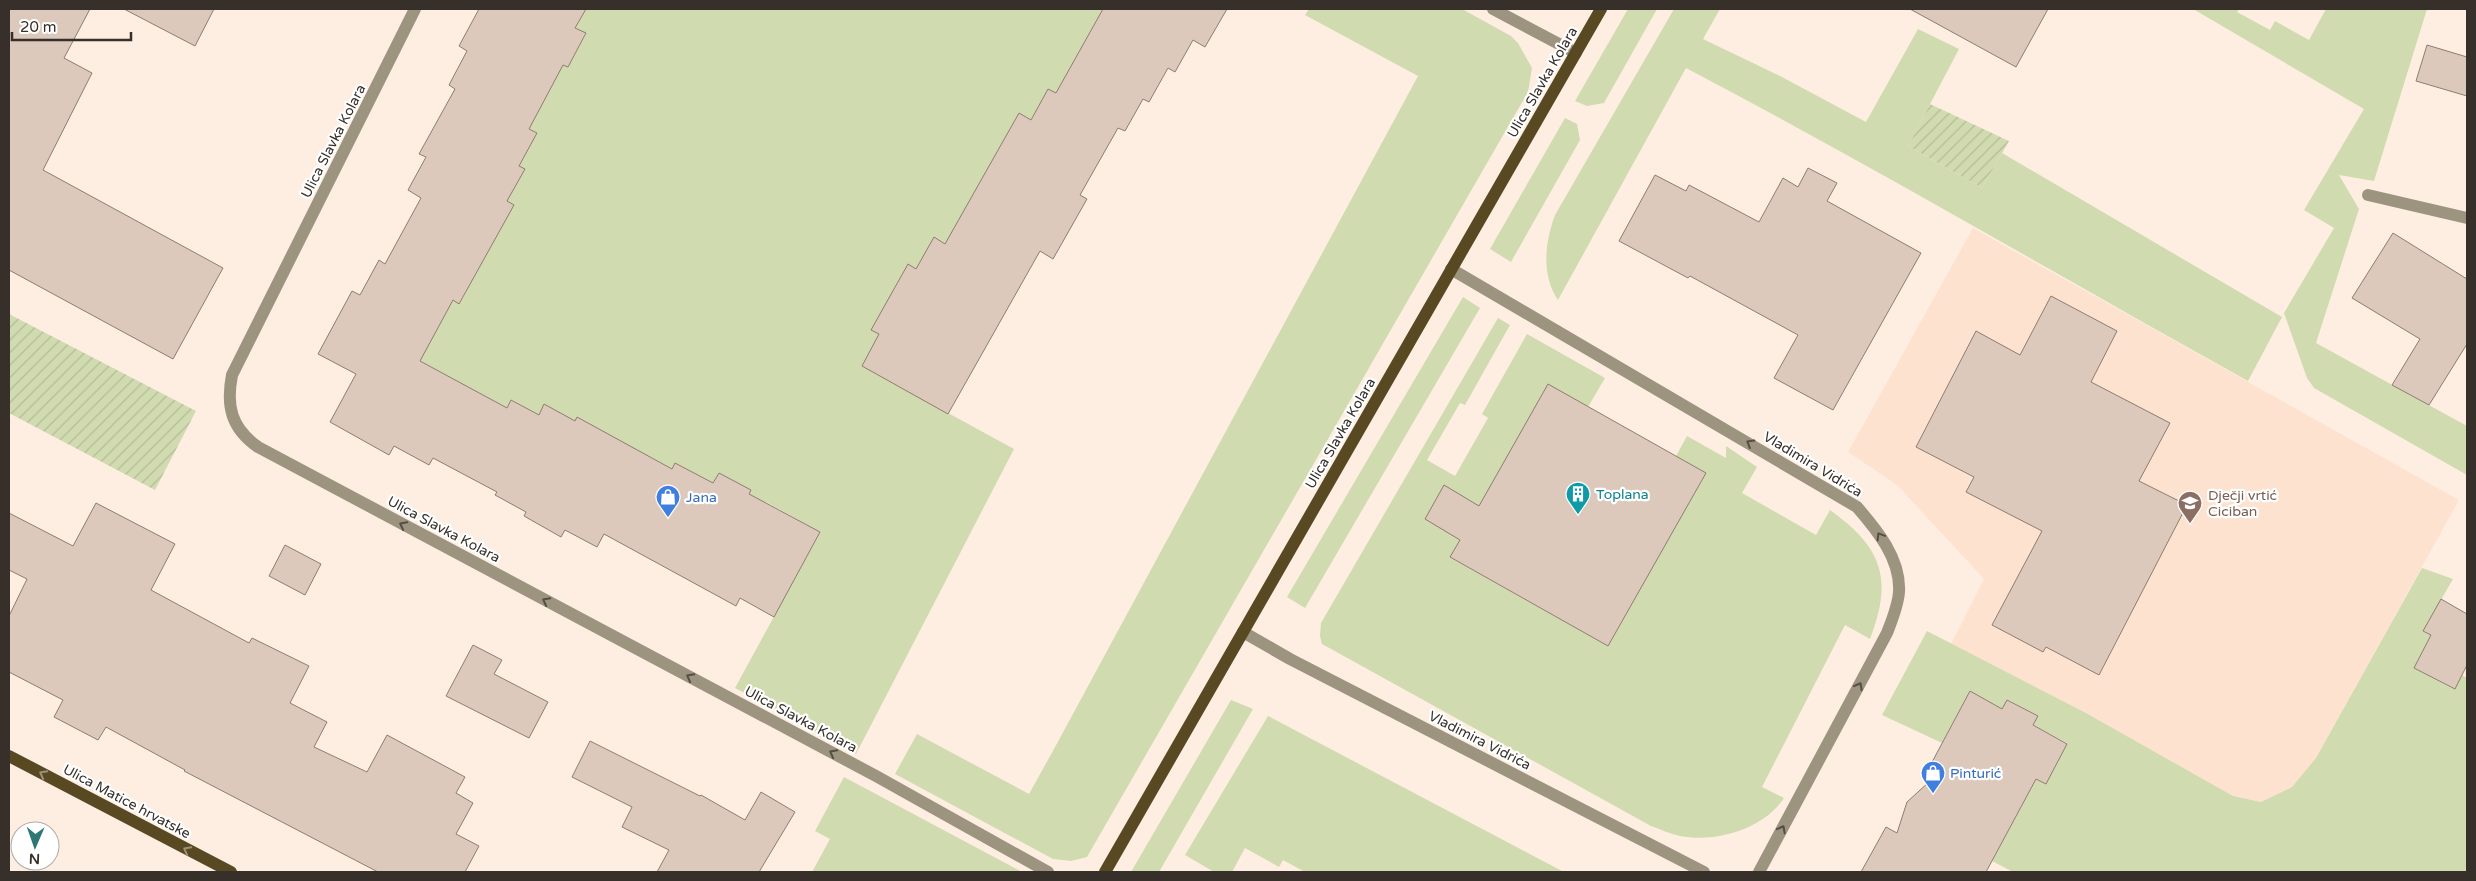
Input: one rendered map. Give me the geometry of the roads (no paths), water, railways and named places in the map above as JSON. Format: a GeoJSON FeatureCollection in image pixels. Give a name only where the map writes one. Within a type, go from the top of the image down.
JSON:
{"type":"FeatureCollection","features":[{"type":"Feature","properties":{"kind":"main road","name":"Ulica Slavka Kolara"},"geometry":{"type":"LineString","coordinates":[[1105,872],[1601,9]]}},
{"type":"Feature","properties":{"kind":"main road","name":"Ulica Matice hrvatske"},"geometry":{"type":"LineString","coordinates":[[9,756],[230,872]]}},
{"type":"Feature","properties":{"kind":"street","name":"Ulica Slavka Kolara"},"geometry":{"type":"LineString","coordinates":[[415,9],[232,375],[229,392],[230,407],[243,437],[258,447],[876,776],[1048,872]]}},
{"type":"Feature","properties":{"kind":"street"},"geometry":{"type":"LineString","coordinates":[[1493,9],[1576,53]]}},
{"type":"Feature","properties":{"kind":"street"},"geometry":{"type":"LineString","coordinates":[[2368,195],[2467,218]]}},
{"type":"Feature","properties":{"kind":"street","name":"Vladimira Vidrića"},"geometry":{"type":"LineString","coordinates":[[1451,269],[1857,506],[1877,530],[1889,551],[1899,591],[1896,608],[1887,633],[1759,872]]}},
{"type":"Feature","properties":{"kind":"street","name":"Vladimira Vidrića"},"geometry":{"type":"LineString","coordinates":[[1243,632],[1299,664],[1704,872]]}},
{"type":"Feature","properties":{"kind":"place","name":"Toplana"},"geometry":{"type":"Point","coordinates":[1578,515]}},
{"type":"Feature","properties":{"kind":"place","name":"Jana"},"geometry":{"type":"Point","coordinates":[668,518]}},
{"type":"Feature","properties":{"kind":"place","name":"Dječji vrtić Ciciban"},"geometry":{"type":"Point","coordinates":[2190,524]}},
{"type":"Feature","properties":{"kind":"place","name":"Pinturić"},"geometry":{"type":"Point","coordinates":[1933,794]}}]}
